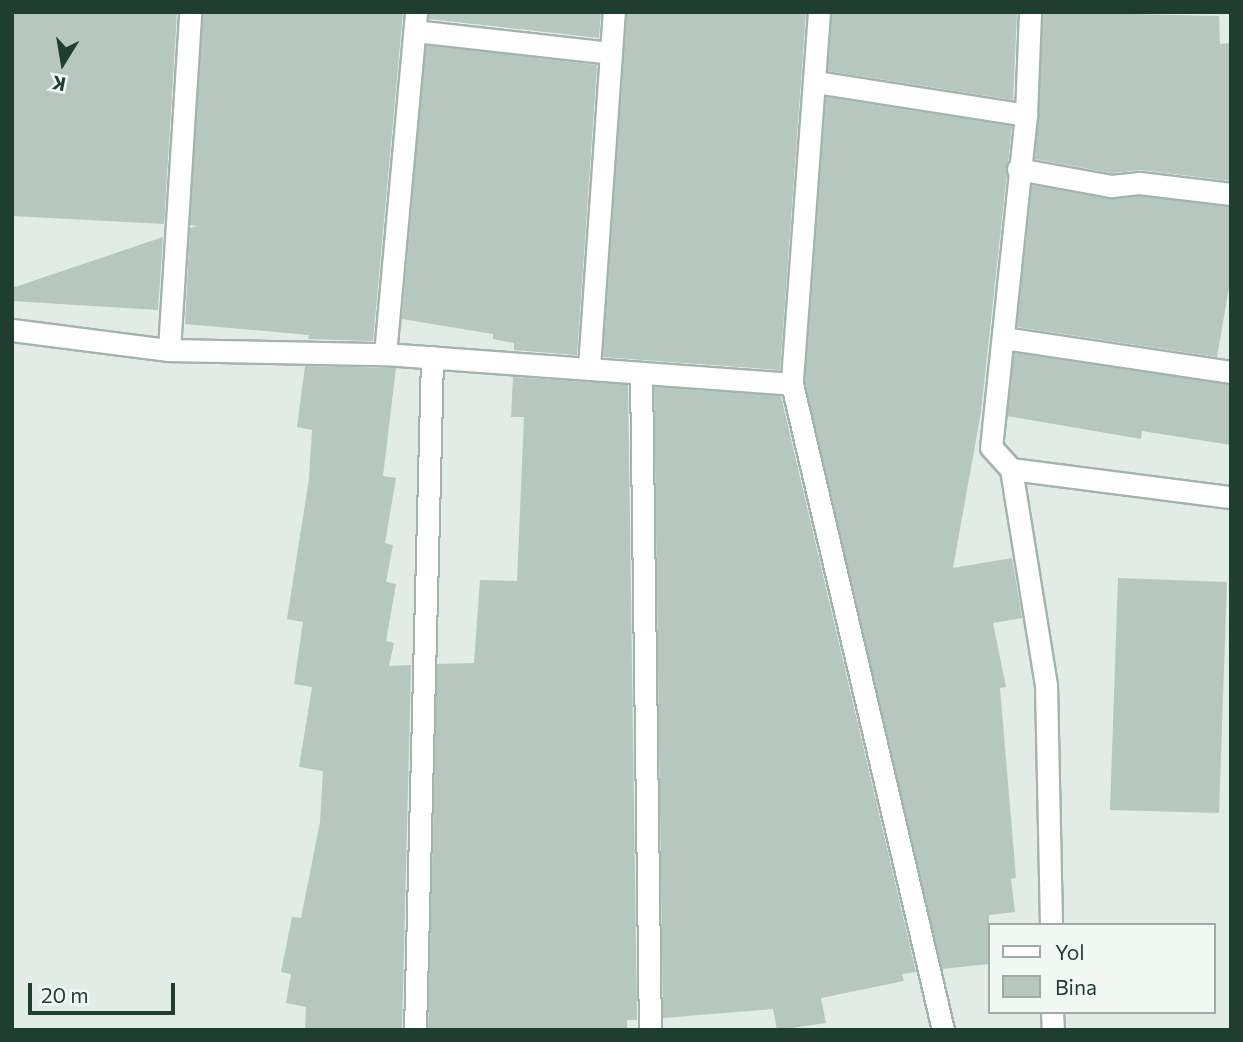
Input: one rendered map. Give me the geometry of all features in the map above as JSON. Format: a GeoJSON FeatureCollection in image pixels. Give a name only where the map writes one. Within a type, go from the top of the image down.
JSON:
{"type":"FeatureCollection","features":[{"type":"Feature","properties":{"kind":"street"},"geometry":{"type":"LineString","coordinates":[[169,350],[190,12]]}},
{"type":"Feature","properties":{"kind":"street"},"geometry":{"type":"LineString","coordinates":[[589,367],[614,12]]}},
{"type":"Feature","properties":{"kind":"street"},"geometry":{"type":"LineString","coordinates":[[819,12],[792,384],[943,1030]]}},
{"type":"Feature","properties":{"kind":"street"},"geometry":{"type":"LineString","coordinates":[[1030,12],[1026,114],[1018,169],[991,447],[1011,469],[1046,685],[1051,923]]}},
{"type":"Feature","properties":{"kind":"street"},"geometry":{"type":"LineString","coordinates":[[385,354],[415,21],[611,53]]}},
{"type":"Feature","properties":{"kind":"street"},"geometry":{"type":"LineString","coordinates":[[816,82],[1026,114]]}},
{"type":"Feature","properties":{"kind":"street"},"geometry":{"type":"LineString","coordinates":[[1018,169],[1111,186],[1139,183],[1231,194]]}},
{"type":"Feature","properties":{"kind":"street"},"geometry":{"type":"LineString","coordinates":[[12,330],[169,350],[385,354],[792,384]]}},
{"type":"Feature","properties":{"kind":"street"},"geometry":{"type":"LineString","coordinates":[[1003,338],[1231,372]]}},
{"type":"Feature","properties":{"kind":"street"},"geometry":{"type":"LineString","coordinates":[[415,1030],[432,357]]}},
{"type":"Feature","properties":{"kind":"street"},"geometry":{"type":"LineString","coordinates":[[642,373],[650,1030]]}},
{"type":"Feature","properties":{"kind":"street"},"geometry":{"type":"LineString","coordinates":[[1011,469],[1231,497]]}},
{"type":"Feature","properties":{"kind":"building"},"geometry":{"type":"Polygon","coordinates":[[[12,12],[177,12],[164,224],[12,216],[12,12]]]}},
{"type":"Feature","properties":{"kind":"building"},"geometry":{"type":"Polygon","coordinates":[[[203,12],[403,12],[373,341],[308,339],[309,335],[185,324],[190,228],[198,226],[190,225],[203,12]]]}},
{"type":"Feature","properties":{"kind":"building"},"geometry":{"type":"Polygon","coordinates":[[[429,12],[601,12],[599,38],[429,19],[429,12]]]}},
{"type":"Feature","properties":{"kind":"building"},"geometry":{"type":"Polygon","coordinates":[[[627,12],[806,12],[780,370],[603,357],[627,12]]]}},
{"type":"Feature","properties":{"kind":"building"},"geometry":{"type":"Polygon","coordinates":[[[832,12],[1017,12],[1013,100],[828,71],[832,12]]]}},
{"type":"Feature","properties":{"kind":"building"},"geometry":{"type":"Polygon","coordinates":[[[1043,12],[1219,16],[1220,44],[1231,43],[1231,181],[1141,170],[1111,173],[1035,159],[1043,12]]]}},
{"type":"Feature","properties":{"kind":"building"},"geometry":{"type":"Polygon","coordinates":[[[426,45],[597,65],[577,355],[514,350],[514,343],[493,339],[493,334],[402,319],[400,339],[426,45]]]}},
{"type":"Feature","properties":{"kind":"building"},"geometry":{"type":"Polygon","coordinates":[[[826,97],[1012,126],[981,412],[953,568],[1012,558],[1022,618],[993,623],[1006,687],[1000,688],[1016,878],[1011,879],[1015,912],[989,915],[988,964],[942,969],[805,383],[826,97]]]}},
{"type":"Feature","properties":{"kind":"building"},"geometry":{"type":"Polygon","coordinates":[[[1032,185],[1109,199],[1139,196],[1231,207],[1231,276],[1217,357],[1017,327],[1032,185]]]}},
{"type":"Feature","properties":{"kind":"building"},"geometry":{"type":"Polygon","coordinates":[[[163,237],[158,310],[12,301],[12,288],[163,237]]]}},
{"type":"Feature","properties":{"kind":"building"},"geometry":{"type":"Polygon","coordinates":[[[1014,353],[1231,385],[1231,445],[1142,431],[1141,439],[1007,416],[1014,353]]]}},
{"type":"Feature","properties":{"kind":"building"},"geometry":{"type":"Polygon","coordinates":[[[305,366],[396,368],[383,476],[396,478],[385,543],[393,545],[386,582],[396,584],[386,641],[394,643],[389,666],[411,665],[402,1030],[305,1030],[306,1007],[286,1003],[291,974],[281,972],[292,917],[301,918],[320,822],[323,771],[299,767],[312,687],[294,684],[303,622],[287,619],[309,479],[312,430],[297,427],[305,366]]]}},
{"type":"Feature","properties":{"kind":"building"},"geometry":{"type":"Polygon","coordinates":[[[513,377],[628,385],[637,1020],[627,1020],[627,1030],[428,1030],[437,664],[474,663],[480,580],[517,581],[524,417],[511,417],[513,377]]]}},
{"type":"Feature","properties":{"kind":"building"},"geometry":{"type":"Polygon","coordinates":[[[654,387],[781,396],[916,972],[902,974],[904,981],[821,998],[826,1023],[777,1030],[773,1009],[663,1018],[654,387]]]}},
{"type":"Feature","properties":{"kind":"building"},"geometry":{"type":"Polygon","coordinates":[[[1118,578],[1227,582],[1219,813],[1110,810],[1118,578]]]}}]}
